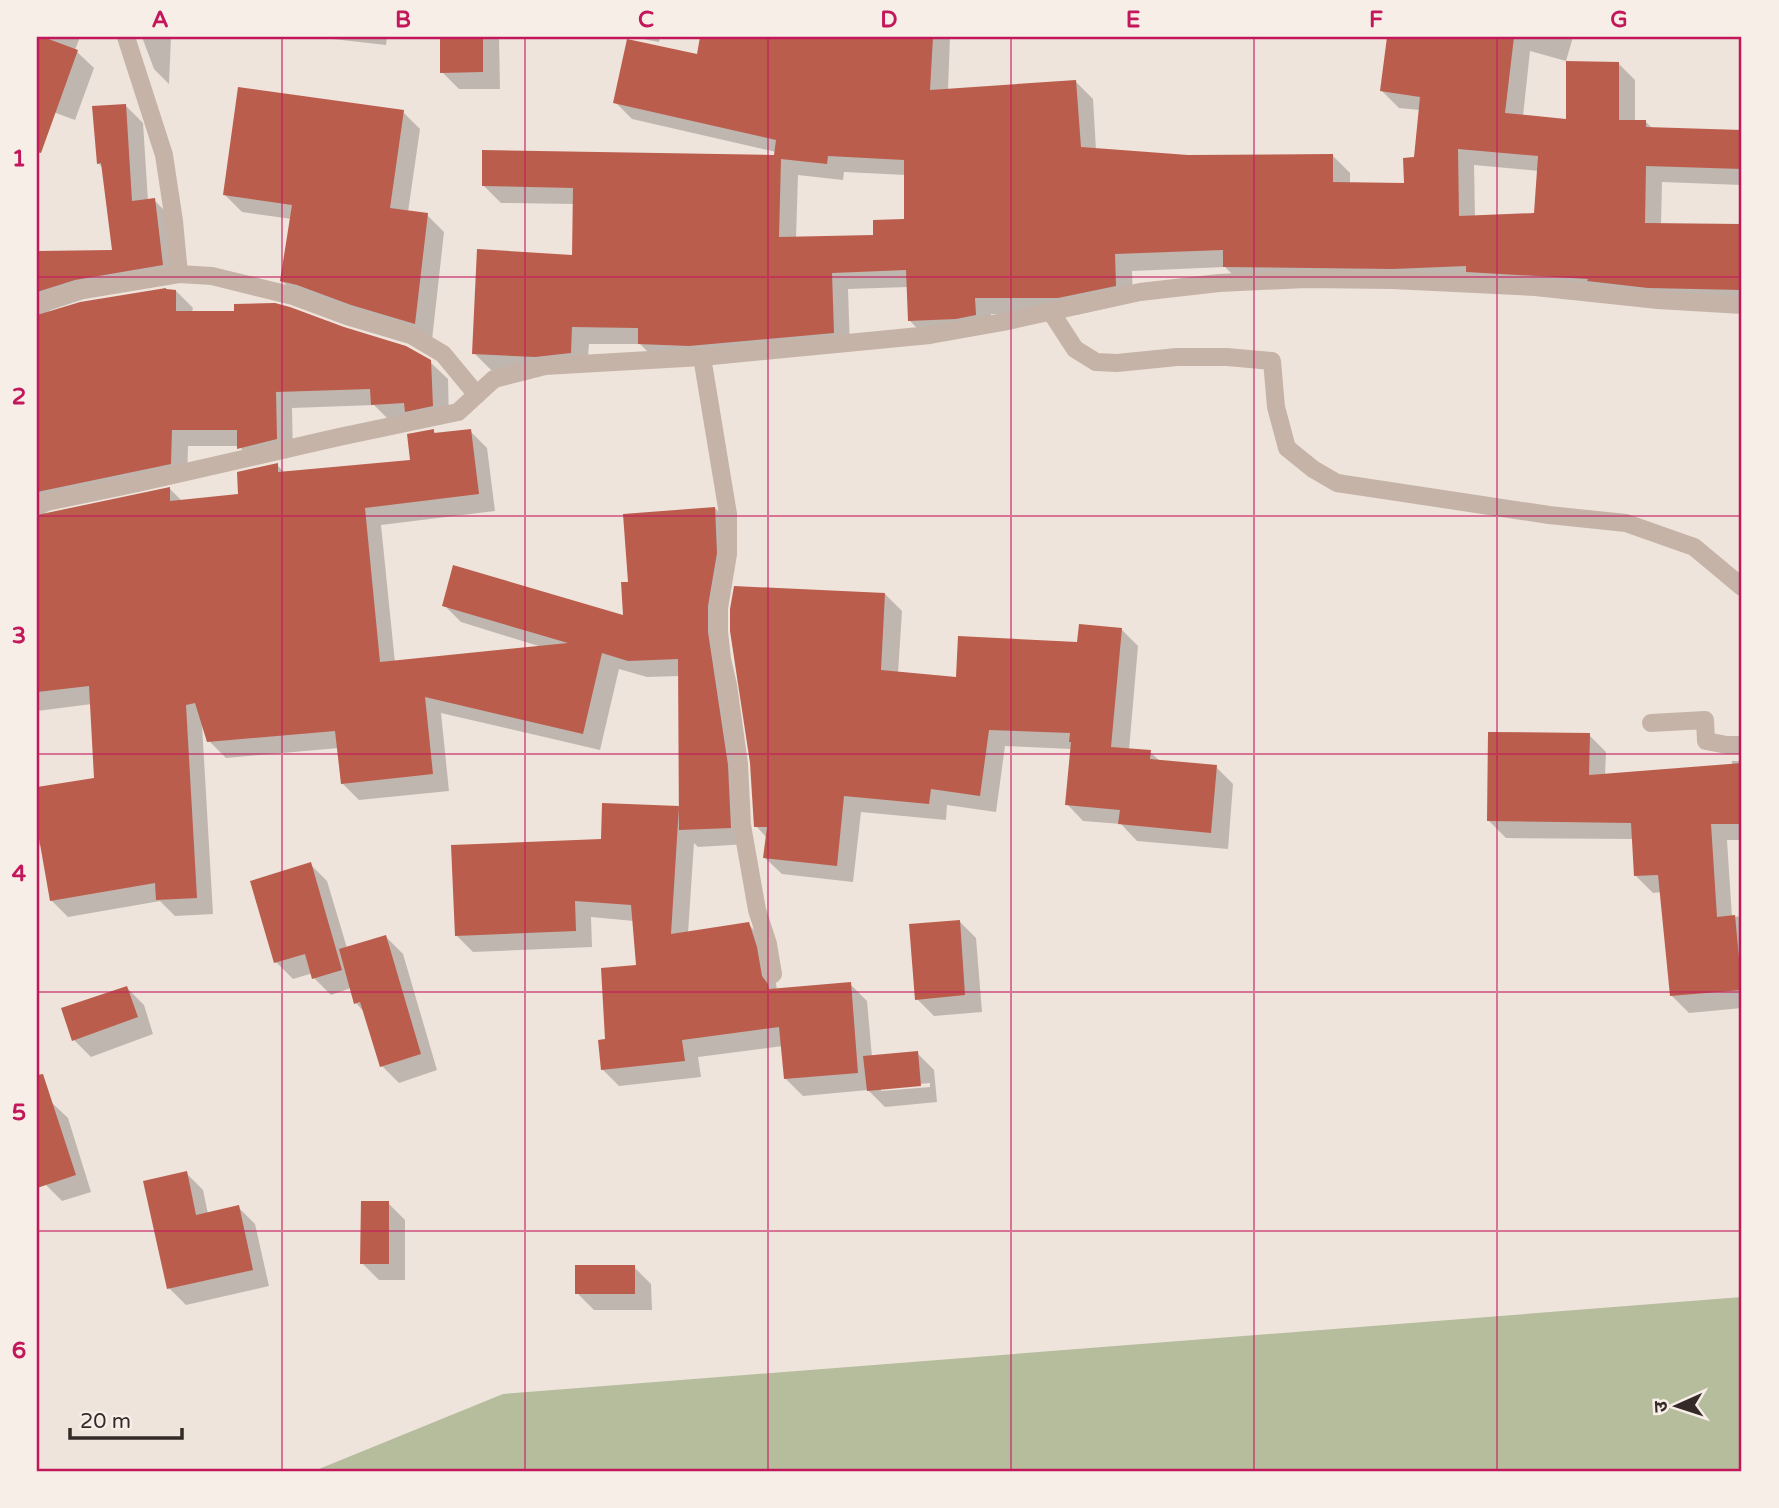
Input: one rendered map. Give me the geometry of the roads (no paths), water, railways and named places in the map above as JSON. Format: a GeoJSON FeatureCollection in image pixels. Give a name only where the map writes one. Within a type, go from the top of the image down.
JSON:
{"type":"FeatureCollection","features":[{"type":"Feature","properties":{"kind":"street"},"geometry":{"type":"LineString","coordinates":[[126,37],[164,155],[179,274]]}},
{"type":"Feature","properties":{"kind":"street"},"geometry":{"type":"LineString","coordinates":[[37,304],[77,292],[179,274],[212,276],[293,296],[346,316],[411,335],[443,354],[477,395]]}},
{"type":"Feature","properties":{"kind":"street"},"geometry":{"type":"LineString","coordinates":[[37,504],[458,412],[494,379],[545,366],[702,357],[930,335],[1140,292],[1219,283],[1306,279],[1392,280],[1535,287],[1658,300],[1742,305]]}},
{"type":"Feature","properties":{"kind":"street"},"geometry":{"type":"LineString","coordinates":[[1051,312],[1075,349],[1096,362],[1117,363],[1177,357],[1227,357],[1272,361],[1276,407],[1287,448],[1337,483],[1549,515],[1626,523],[1694,547],[1742,587]]}},
{"type":"Feature","properties":{"kind":"street"},"geometry":{"type":"LineString","coordinates":[[702,357],[728,514],[728,554],[719,608],[722,659],[739,764],[742,825],[757,910],[768,944],[773,974]]}},
{"type":"Feature","properties":{"kind":"street"},"geometry":{"type":"LineString","coordinates":[[1651,723],[1705,720],[1706,741],[1742,745]]}}]}
